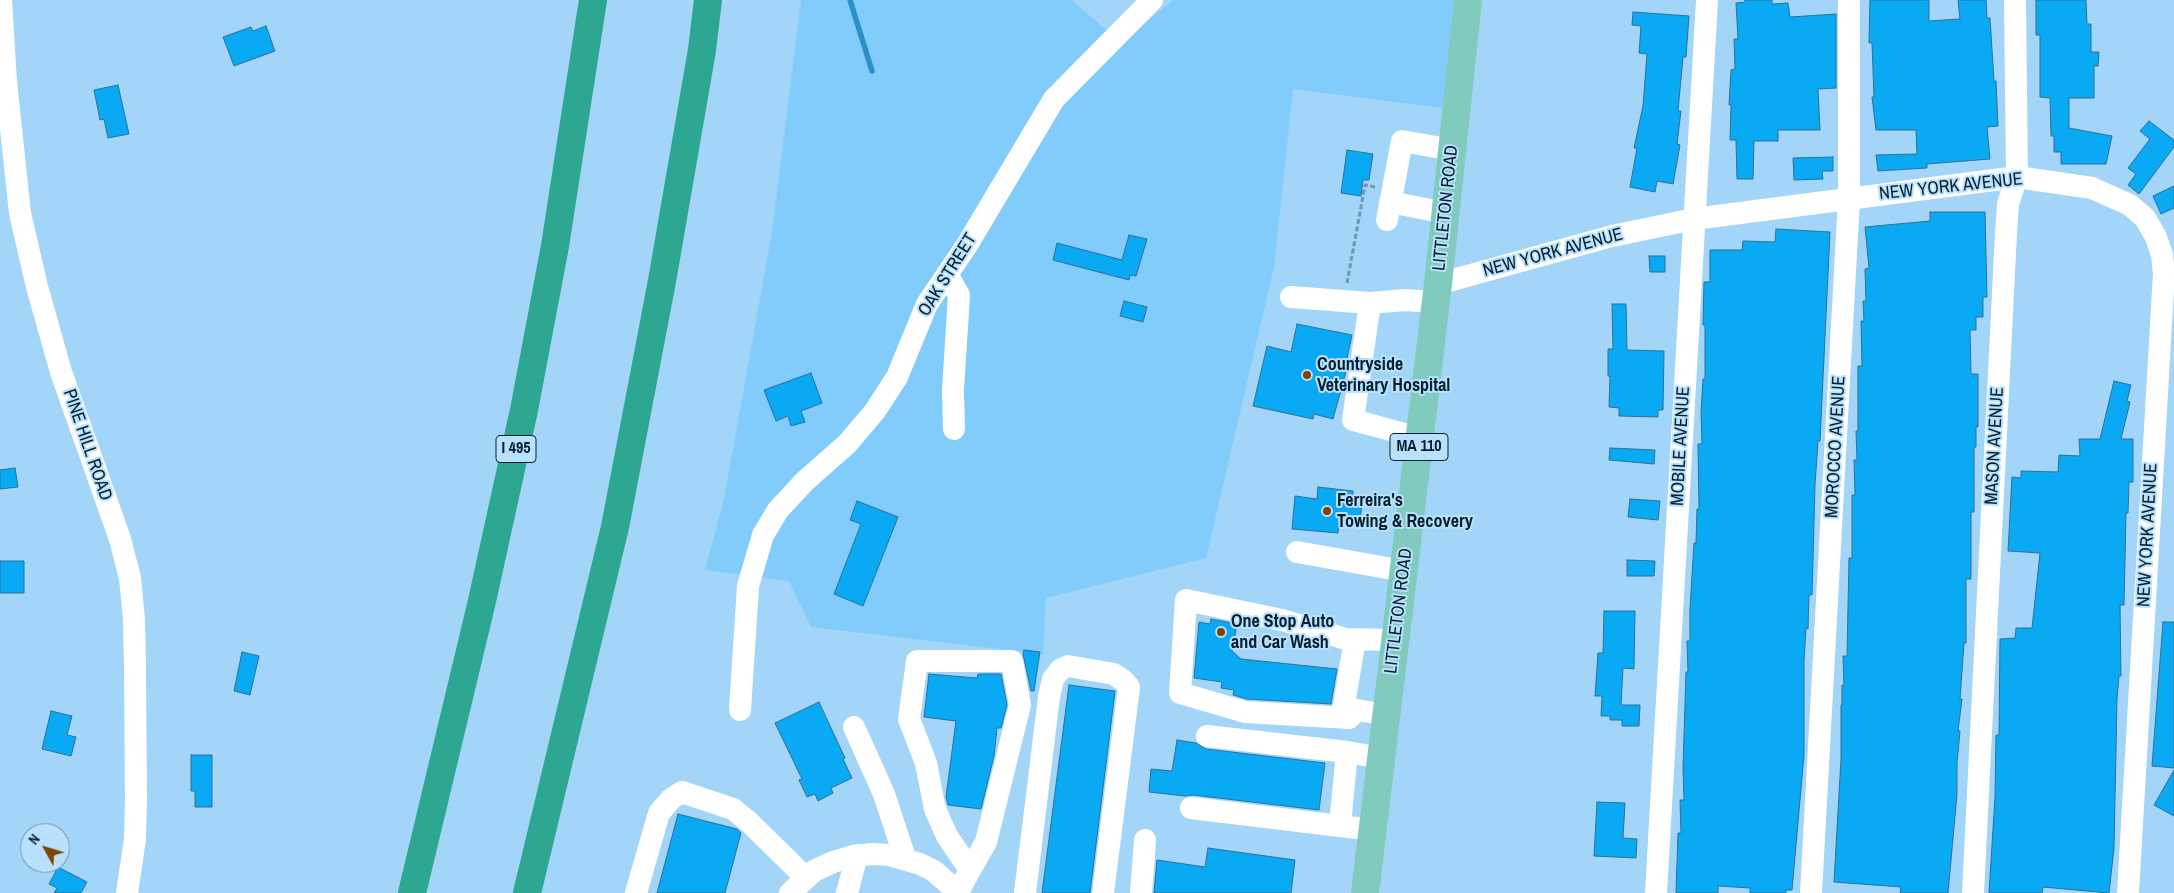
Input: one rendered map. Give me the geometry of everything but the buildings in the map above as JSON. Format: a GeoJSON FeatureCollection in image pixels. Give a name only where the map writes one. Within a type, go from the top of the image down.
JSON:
{"type":"FeatureCollection","features":[{"type":"Feature","properties":{"kind":"highway","name":"I 495"},"geometry":{"type":"LineString","coordinates":[[412,893],[484,591],[524,410],[556,246],[593,0]]}},
{"type":"Feature","properties":{"kind":"highway"},"geometry":{"type":"LineString","coordinates":[[527,893],[615,527],[662,281],[702,50],[708,0]]}},
{"type":"Feature","properties":{"kind":"main road","name":"LITTLETON ROAD"},"geometry":{"type":"LineString","coordinates":[[1366,893],[1437,293],[1468,0]]}},
{"type":"Feature","properties":{"kind":"street","name":"PINE HILL ROAD"},"geometry":{"type":"LineString","coordinates":[[1,0],[6,82],[10,214],[37,287],[61,372],[120,539],[130,578],[134,618],[136,791],[135,838],[127,893]]}},
{"type":"Feature","properties":{"kind":"street","name":"OAK STREET"},"geometry":{"type":"LineString","coordinates":[[740,710],[748,586],[763,535],[778,510],[805,481],[848,444],[874,411],[897,377],[927,304],[980,225],[1054,99],[1152,0]]}},
{"type":"Feature","properties":{"kind":"street","name":"MOBILE AVENUE"},"geometry":{"type":"LineString","coordinates":[[1656,893],[1707,0]]}},
{"type":"Feature","properties":{"kind":"street","name":"MOROCCO AVENUE"},"geometry":{"type":"LineString","coordinates":[[1812,893],[1849,198],[1849,0]]}},
{"type":"Feature","properties":{"kind":"street","name":"MASON AVENUE"},"geometry":{"type":"LineString","coordinates":[[1973,893],[2006,233],[2008,204],[2017,177],[2015,0]]}},
{"type":"Feature","properties":{"kind":"street"},"geometry":{"type":"LineString","coordinates":[[1446,213],[1390,204],[1402,141],[1452,150]]}},
{"type":"Feature","properties":{"kind":"street","name":"NEW YORK AVENUE"},"geometry":{"type":"LineString","coordinates":[[1291,297],[1370,303],[1405,300],[1437,293],[1612,236],[1694,219],[2017,177],[2092,188],[2130,205],[2145,218],[2156,237],[2162,255],[2163,283],[2128,893]]}},
{"type":"Feature","properties":{"kind":"street"},"geometry":{"type":"LineString","coordinates":[[947,274],[959,295],[953,390],[954,429]]}},
{"type":"Feature","properties":{"kind":"street"},"geometry":{"type":"LineString","coordinates":[[1370,303],[1353,420],[1420,438]]}},
{"type":"Feature","properties":{"kind":"street"},"geometry":{"type":"LineString","coordinates":[[1297,552],[1404,571]]}},
{"type":"Feature","properties":{"kind":"street"},"geometry":{"type":"LineString","coordinates":[[1387,715],[1357,710],[1349,718],[1245,712],[1180,693],[1186,600],[1282,620],[1346,639],[1396,640]]}},
{"type":"Feature","properties":{"kind":"street"},"geometry":{"type":"LineString","coordinates":[[1342,717],[1355,639]]}},
{"type":"Feature","properties":{"kind":"street"},"geometry":{"type":"LineString","coordinates":[[636,893],[659,813],[671,799],[682,792],[733,810],[749,822],[798,886],[833,862],[857,855],[873,854],[905,858],[934,871],[958,892],[986,842],[1020,705],[1012,661],[917,661],[909,719],[926,763],[935,810],[947,836],[970,870]]}},
{"type":"Feature","properties":{"kind":"street"},"geometry":{"type":"LineString","coordinates":[[1025,893],[1049,696],[1053,679],[1061,669],[1068,666],[1114,674],[1124,680],[1128,687],[1104,893]]}},
{"type":"Feature","properties":{"kind":"street"},"geometry":{"type":"LineString","coordinates":[[854,727],[884,794],[905,858]]}},
{"type":"Feature","properties":{"kind":"street"},"geometry":{"type":"LineString","coordinates":[[1207,736],[1347,752],[1382,758]]}},
{"type":"Feature","properties":{"kind":"street"},"geometry":{"type":"LineString","coordinates":[[1340,825],[1347,752]]}},
{"type":"Feature","properties":{"kind":"street"},"geometry":{"type":"LineString","coordinates":[[1191,808],[1373,830]]}},
{"type":"Feature","properties":{"kind":"street"},"geometry":{"type":"LineString","coordinates":[[1141,893],[1145,840]]}},
{"type":"Feature","properties":{"kind":"street"},"geometry":{"type":"LineString","coordinates":[[847,893],[857,855]]}},
{"type":"Feature","properties":{"kind":"path"},"geometry":{"type":"LineString","coordinates":[[1344,301],[1365,185],[1390,204]]}},
{"type":"Feature","properties":{"kind":"shaded area"},"geometry":{"type":"Polygon","coordinates":[[[801,0],[1072,0],[1121,43],[1173,0],[1456,0],[1443,108],[1293,89],[1274,267],[1206,558],[1046,598],[1043,654],[811,627],[789,581],[705,570],[724,499],[772,232],[801,0]]]}},
{"type":"Feature","properties":{"kind":"waterway"},"geometry":{"type":"LineString","coordinates":[[850,0],[872,71]]}},
{"type":"Feature","properties":{"kind":"place","name":"Countryside Veterinary Hospital"},"geometry":{"type":"Point","coordinates":[1307,375]}},
{"type":"Feature","properties":{"kind":"place","name":"Ferreira's Towing & Recovery"},"geometry":{"type":"Point","coordinates":[1327,511]}},
{"type":"Feature","properties":{"kind":"place","name":"One Stop Auto and Car Wash"},"geometry":{"type":"Point","coordinates":[1221,632]}}]}
